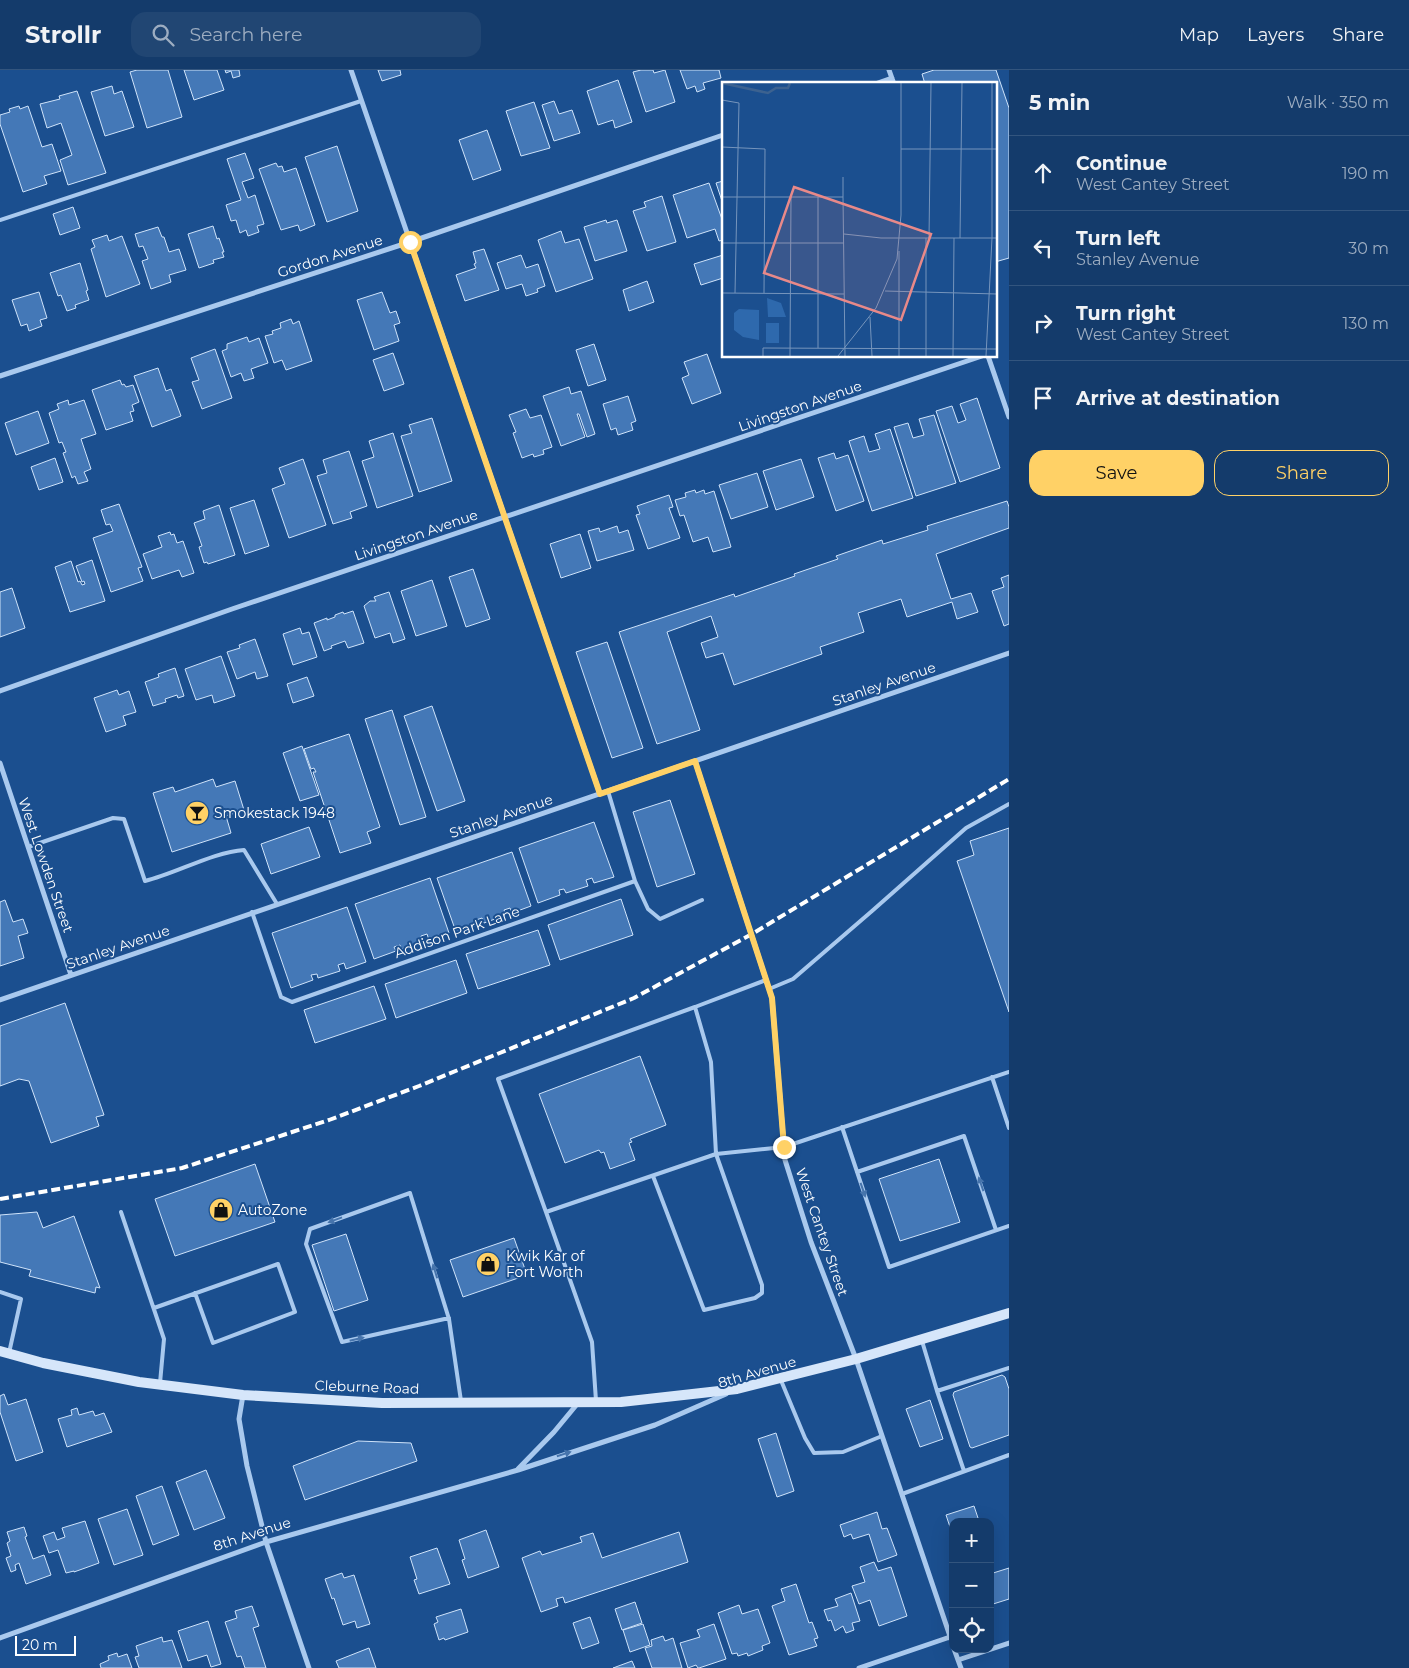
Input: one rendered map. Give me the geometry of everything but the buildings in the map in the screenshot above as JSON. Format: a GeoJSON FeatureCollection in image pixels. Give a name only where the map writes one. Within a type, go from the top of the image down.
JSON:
{"type":"FeatureCollection","features":[{"type":"Feature","properties":{"kind":"main road","name":"8th Avenue"},"geometry":{"type":"LineString","coordinates":[[737,1389],[856,1359],[1009,1313]]}},
{"type":"Feature","properties":{"kind":"main road","name":"Cleburne Road"},"geometry":{"type":"LineString","coordinates":[[4,1352],[43,1363],[160,1385],[243,1395],[382,1403],[621,1402],[737,1389]]}},
{"type":"Feature","properties":{"kind":"street"},"geometry":{"type":"LineString","coordinates":[[351,70],[600,794]]}},
{"type":"Feature","properties":{"kind":"street"},"geometry":{"type":"LineString","coordinates":[[889,70],[893,81]]}},
{"type":"Feature","properties":{"kind":"street","name":"Gordon Avenue"},"geometry":{"type":"LineString","coordinates":[[0,376],[410,242],[722,136]]}},
{"type":"Feature","properties":{"kind":"street","name":"Livingston Avenue"},"geometry":{"type":"LineString","coordinates":[[0,691],[242,606],[976,358]]}},
{"type":"Feature","properties":{"kind":"street"},"geometry":{"type":"LineString","coordinates":[[989,358],[1009,417]]}},
{"type":"Feature","properties":{"kind":"street","name":"Stanley Avenue"},"geometry":{"type":"LineString","coordinates":[[0,1000],[1009,653]]}},
{"type":"Feature","properties":{"kind":"street","name":"West Cantey Street"},"geometry":{"type":"LineString","coordinates":[[695,761],[772,998],[785,1160],[811,1242],[856,1359],[949,1634]]}},
{"type":"Feature","properties":{"kind":"street","name":"West Lowden Street"},"geometry":{"type":"LineString","coordinates":[[0,763],[71,975]]}},
{"type":"Feature","properties":{"kind":"street","name":"8th Avenue"},"geometry":{"type":"LineString","coordinates":[[0,1638],[266,1542],[518,1470],[655,1425],[737,1389]]}},
{"type":"Feature","properties":{"kind":"street"},"geometry":{"type":"LineString","coordinates":[[243,1395],[239,1419],[246,1466],[266,1542],[309,1668]]}},
{"type":"Feature","properties":{"kind":"street"},"geometry":{"type":"LineString","coordinates":[[518,1470],[554,1432],[578,1402]]}},
{"type":"Feature","properties":{"kind":"street"},"geometry":{"type":"LineString","coordinates":[[859,1668],[949,1637]]}},
{"type":"Feature","properties":{"kind":"street"},"geometry":{"type":"LineString","coordinates":[[958,1660],[1009,1643]]}},
{"type":"Feature","properties":{"kind":"street"},"geometry":{"type":"LineString","coordinates":[[955,1653],[961,1668]]}},
{"type":"Feature","properties":{"kind":"lane"},"geometry":{"type":"LineString","coordinates":[[0,220],[361,101]]}},
{"type":"Feature","properties":{"kind":"lane"},"geometry":{"type":"LineString","coordinates":[[608,791],[635,881],[648,908],[660,919],[702,900]]}},
{"type":"Feature","properties":{"kind":"lane"},"geometry":{"type":"LineString","coordinates":[[769,989],[793,979],[966,828],[1009,804]]}},
{"type":"Feature","properties":{"kind":"lane"},"geometry":{"type":"LineString","coordinates":[[28,847],[113,818],[124,818],[145,881],[231,851],[244,850],[277,904]]}},
{"type":"Feature","properties":{"kind":"lane","name":"Addison Park Lane"},"geometry":{"type":"LineString","coordinates":[[252,912],[281,997],[292,1002],[635,881]]}},
{"type":"Feature","properties":{"kind":"lane"},"geometry":{"type":"LineString","coordinates":[[596,1402],[592,1342],[498,1079],[766,980]]}},
{"type":"Feature","properties":{"kind":"lane"},"geometry":{"type":"LineString","coordinates":[[653,1176],[704,1310],[755,1298],[762,1293],[762,1286],[716,1154],[711,1062],[695,1007]]}},
{"type":"Feature","properties":{"kind":"lane"},"geometry":{"type":"LineString","coordinates":[[546,1212],[716,1154],[784,1147],[1009,1072]]}},
{"type":"Feature","properties":{"kind":"lane"},"geometry":{"type":"LineString","coordinates":[[992,1078],[1009,1128]]}},
{"type":"Feature","properties":{"kind":"lane"},"geometry":{"type":"LineString","coordinates":[[842,1127],[889,1267],[1009,1226]]}},
{"type":"Feature","properties":{"kind":"lane"},"geometry":{"type":"LineString","coordinates":[[857,1172],[964,1136],[996,1230]]}},
{"type":"Feature","properties":{"kind":"lane"},"geometry":{"type":"LineString","coordinates":[[449,1318],[342,1342],[306,1244],[310,1229],[410,1193],[449,1318],[462,1403]]}},
{"type":"Feature","properties":{"kind":"lane"},"geometry":{"type":"LineString","coordinates":[[121,1212],[164,1339],[160,1385]]}},
{"type":"Feature","properties":{"kind":"lane"},"geometry":{"type":"LineString","coordinates":[[154,1308],[278,1264],[295,1312],[213,1343],[195,1294]]}},
{"type":"Feature","properties":{"kind":"lane"},"geometry":{"type":"LineString","coordinates":[[0,1292],[21,1299],[4,1352]]}},
{"type":"Feature","properties":{"kind":"lane"},"geometry":{"type":"LineString","coordinates":[[922,1339],[937,1391],[964,1470]]}},
{"type":"Feature","properties":{"kind":"lane"},"geometry":{"type":"LineString","coordinates":[[937,1391],[1009,1368]]}},
{"type":"Feature","properties":{"kind":"lane"},"geometry":{"type":"LineString","coordinates":[[780,1378],[805,1438],[814,1453],[843,1452],[882,1436]]}},
{"type":"Feature","properties":{"kind":"lane"},"geometry":{"type":"LineString","coordinates":[[902,1494],[1009,1455]]}},
{"type":"Feature","properties":{"kind":"railway"},"geometry":{"type":"LineString","coordinates":[[0,1199],[182,1168],[329,1120],[419,1086],[634,998],[752,934],[1009,779]]}},
{"type":"Feature","properties":{"kind":"place","name":"Smokestack 1948"},"geometry":{"type":"Point","coordinates":[197,813]}},
{"type":"Feature","properties":{"kind":"place","name":"AutoZone"},"geometry":{"type":"Point","coordinates":[221,1210]}},
{"type":"Feature","properties":{"kind":"place","name":"Kwik Kar of Fort Worth"},"geometry":{"type":"Point","coordinates":[488,1264]}},
{"type":"Feature","properties":{"kind":"route"},"geometry":{"type":"LineString","coordinates":[[410,242],[600,794],[695,761],[772,998],[784,1147]]}}]}
